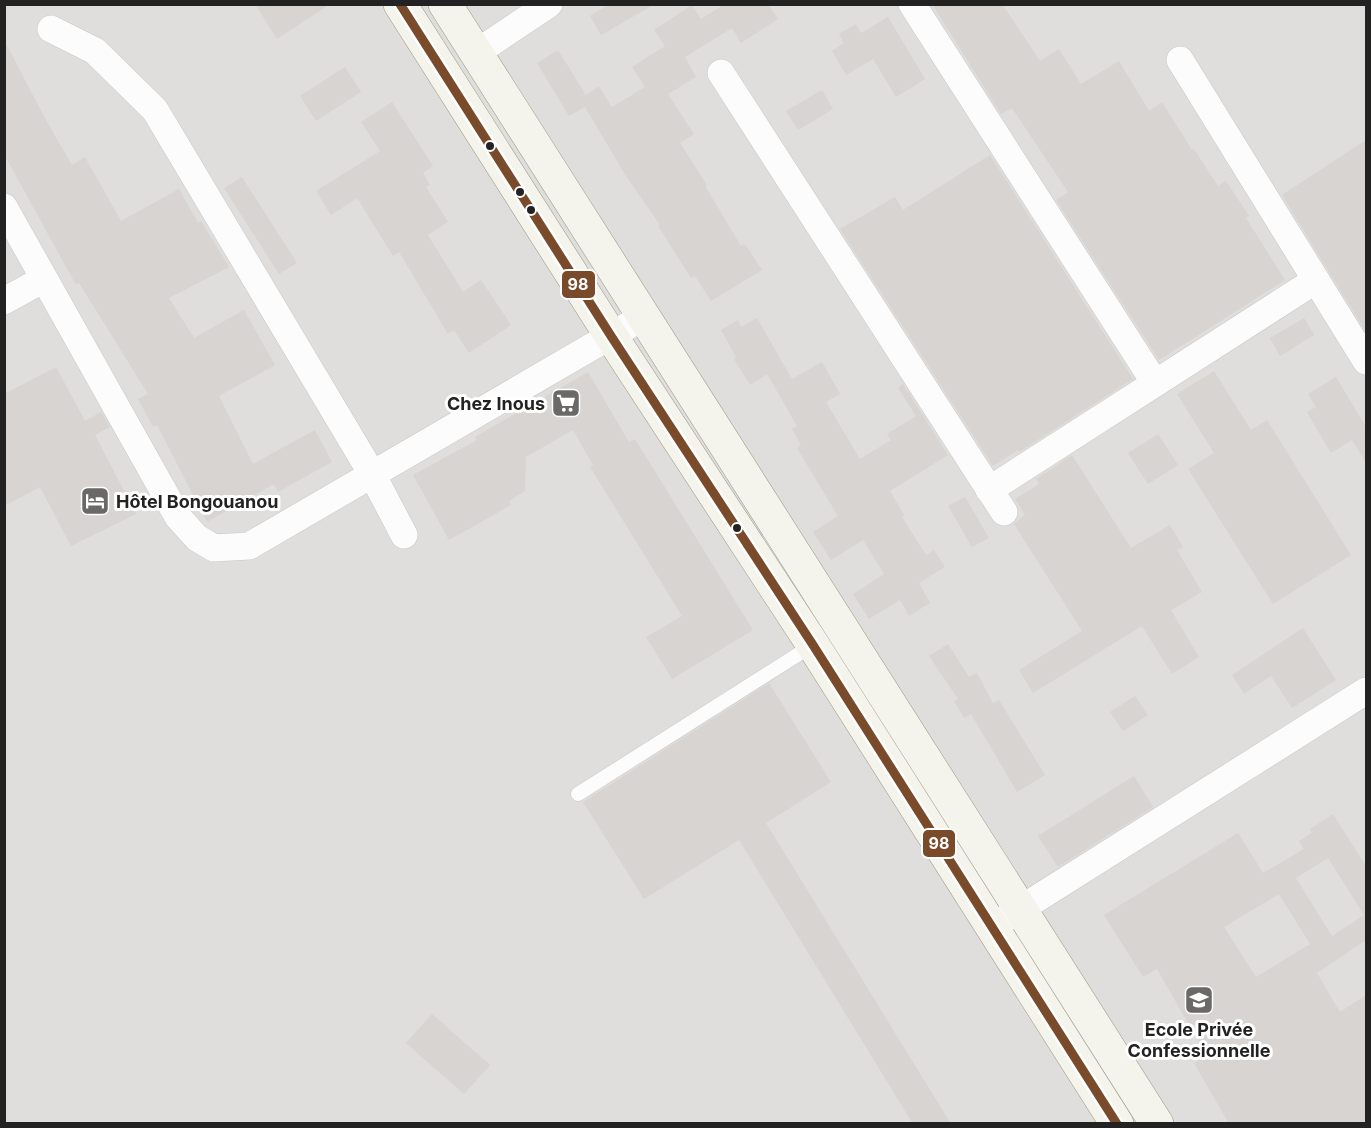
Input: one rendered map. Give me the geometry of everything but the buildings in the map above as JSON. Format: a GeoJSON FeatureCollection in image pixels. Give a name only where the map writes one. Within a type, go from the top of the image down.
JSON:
{"type":"FeatureCollection","features":[{"type":"Feature","properties":{"kind":"main road"},"geometry":{"type":"LineString","coordinates":[[400,4],[611,336],[813,645],[1117,1124]]}},
{"type":"Feature","properties":{"kind":"main road"},"geometry":{"type":"LineString","coordinates":[[444,4],[1157,1124]]}},
{"type":"Feature","properties":{"kind":"street"},"geometry":{"type":"LineString","coordinates":[[476,53],[549,4]]}},
{"type":"Feature","properties":{"kind":"street"},"geometry":{"type":"LineString","coordinates":[[912,4],[1155,382]]}},
{"type":"Feature","properties":{"kind":"street"},"geometry":{"type":"LineString","coordinates":[[51,29],[95,51],[155,110],[372,474],[404,535]]}},
{"type":"Feature","properties":{"kind":"street"},"geometry":{"type":"LineString","coordinates":[[1180,60],[1366,362]]}},
{"type":"Feature","properties":{"kind":"street"},"geometry":{"type":"LineString","coordinates":[[721,73],[1004,512]]}},
{"type":"Feature","properties":{"kind":"street"},"geometry":{"type":"LineString","coordinates":[[4,207],[178,517],[197,538],[214,548],[249,546],[644,317]]}},
{"type":"Feature","properties":{"kind":"street"},"geometry":{"type":"LineString","coordinates":[[4,302],[44,279]]}},
{"type":"Feature","properties":{"kind":"street"},"geometry":{"type":"LineString","coordinates":[[989,490],[1316,280]]}},
{"type":"Feature","properties":{"kind":"street"},"geometry":{"type":"LineString","coordinates":[[992,927],[1366,691]]}},
{"type":"Feature","properties":{"kind":"lane"},"geometry":{"type":"LineString","coordinates":[[578,794],[813,645]]}},
{"type":"Feature","properties":{"kind":"shaded area"},"geometry":{"type":"Polygon","coordinates":[[[5,5],[1366,5],[1366,1123],[5,1124],[5,5]]]}},
{"type":"Feature","properties":{"kind":"transit line","name":"98"},"geometry":{"type":"LineString","coordinates":[[400,4],[611,336],[813,645],[1117,1124]]}},
{"type":"Feature","properties":{"kind":"place","name":"Chez Inous"},"geometry":{"type":"Point","coordinates":[566,403]}},
{"type":"Feature","properties":{"kind":"place","name":"Hôtel Bongouanou"},"geometry":{"type":"Point","coordinates":[95,501]}},
{"type":"Feature","properties":{"kind":"place","name":"Ecole Privée Confessionnelle"},"geometry":{"type":"Point","coordinates":[1199,1000]}}]}
